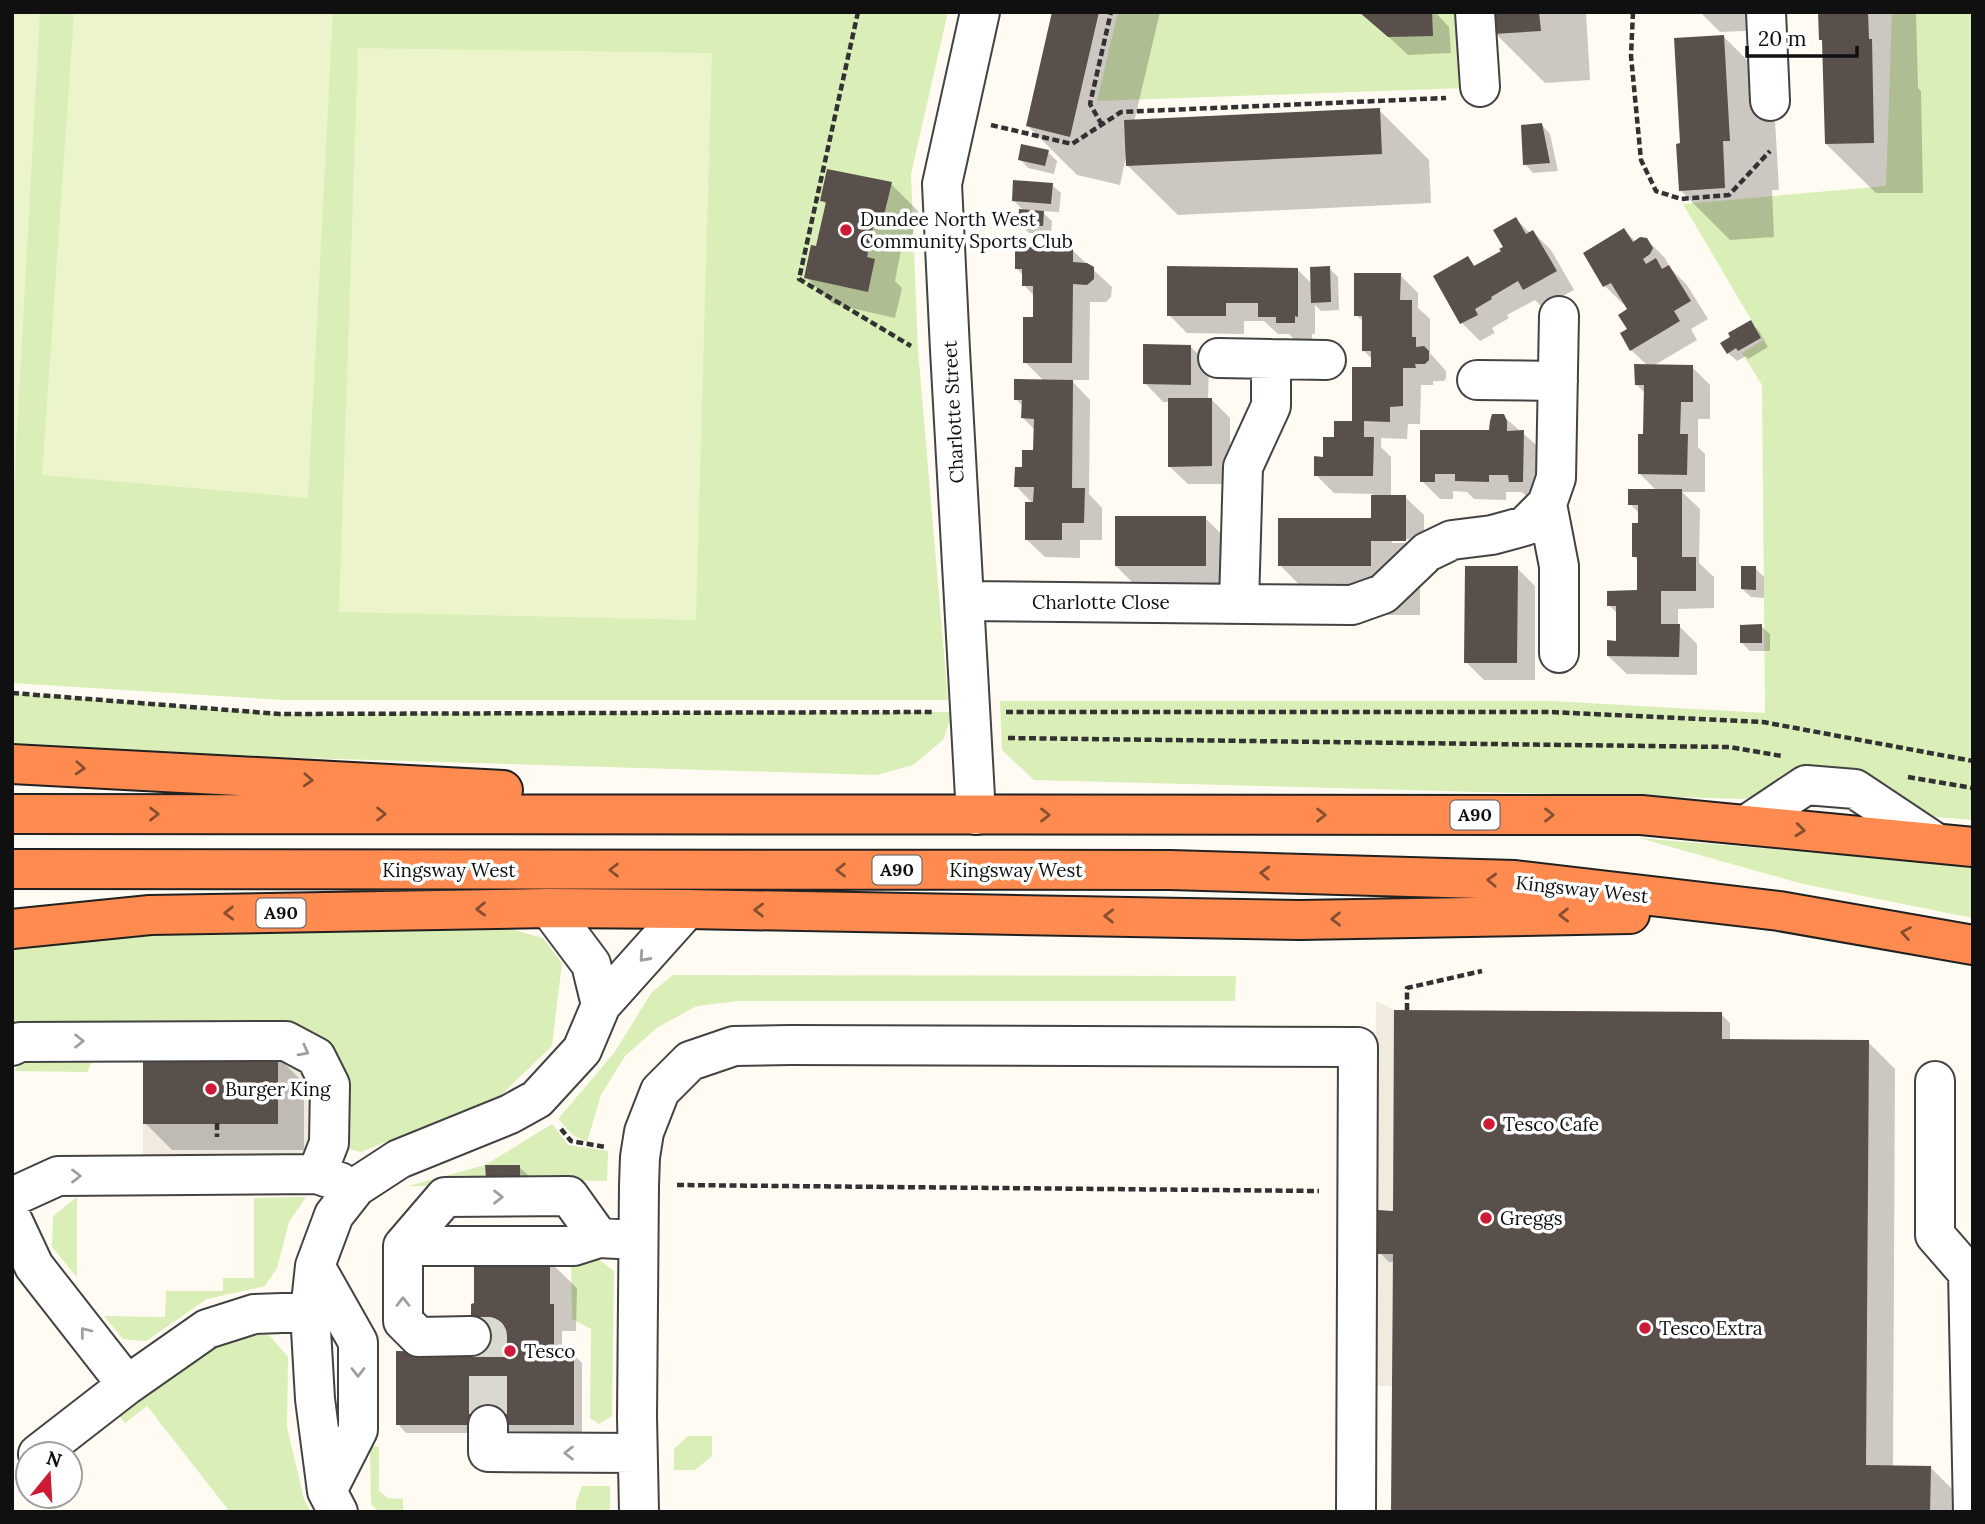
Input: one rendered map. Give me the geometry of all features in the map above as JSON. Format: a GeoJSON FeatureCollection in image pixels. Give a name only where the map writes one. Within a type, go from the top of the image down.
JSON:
{"type":"FeatureCollection","features":[{"type":"Feature","properties":{"kind":"highway","name":"A90"},"geometry":{"type":"LineString","coordinates":[[12,764],[976,815]]}},
{"type":"Feature","properties":{"kind":"highway","name":"A90"},"geometry":{"type":"LineString","coordinates":[[12,814],[1641,814],[1954,845]]}},
{"type":"Feature","properties":{"kind":"highway","name":"Kingsway West"},"geometry":{"type":"LineString","coordinates":[[12,869],[1170,870],[1515,880],[1779,911],[1973,945]]}},
{"type":"Feature","properties":{"kind":"highway","name":"A90"},"geometry":{"type":"LineString","coordinates":[[12,929],[150,915],[550,908],[1300,920],[1779,911]]}},
{"type":"Feature","properties":{"kind":"street","name":"Charlotte Street"},"geometry":{"type":"LineString","coordinates":[[976,815],[942,184],[980,12]]}},
{"type":"Feature","properties":{"kind":"street"},"geometry":{"type":"LineString","coordinates":[[1475,12],[1479,87]]}},
{"type":"Feature","properties":{"kind":"street"},"geometry":{"type":"LineString","coordinates":[[1766,12],[1770,101]]}},
{"type":"Feature","properties":{"kind":"street"},"geometry":{"type":"LineString","coordinates":[[1559,316],[1556,478],[1547,504],[1559,566],[1559,653]]}},
{"type":"Feature","properties":{"kind":"street"},"geometry":{"type":"LineString","coordinates":[[1218,358],[1326,360]]}},
{"type":"Feature","properties":{"kind":"street"},"geometry":{"type":"LineString","coordinates":[[1239,603],[1243,467],[1271,406],[1271,359]]}},
{"type":"Feature","properties":{"kind":"street"},"geometry":{"type":"LineString","coordinates":[[1477,380],[1558,381]]}},
{"type":"Feature","properties":{"kind":"street","name":"Charlotte Close"},"geometry":{"type":"LineString","coordinates":[[964,601],[1352,605],[1383,594],[1427,552],[1452,540],[1492,535],[1525,526],[1547,504]]}},
{"type":"Feature","properties":{"kind":"street"},"geometry":{"type":"LineString","coordinates":[[550,908],[591,964],[601,1005]]}},
{"type":"Feature","properties":{"kind":"street"},"geometry":{"type":"LineString","coordinates":[[333,1502],[315,1399],[310,1312],[315,1266],[334,1215],[356,1187],[399,1159],[510,1114],[537,1099],[582,1050],[601,1005],[687,909]]}},
{"type":"Feature","properties":{"kind":"street"},"geometry":{"type":"LineString","coordinates":[[12,1046],[20,1042],[286,1041],[316,1058],[330,1085],[329,1143],[317,1174]]}},
{"type":"Feature","properties":{"kind":"street"},"geometry":{"type":"LineString","coordinates":[[639,1511],[638,1240],[640,1157],[644,1132],[660,1091],[690,1061],[734,1046],[1358,1047],[1356,1512]]}},
{"type":"Feature","properties":{"kind":"street"},"geometry":{"type":"LineString","coordinates":[[1935,1081],[1935,1235],[1968,1273],[1973,1512]]}},
{"type":"Feature","properties":{"kind":"street"},"geometry":{"type":"LineString","coordinates":[[12,1197],[58,1175],[317,1174],[356,1187]]}},
{"type":"Feature","properties":{"kind":"street"},"geometry":{"type":"LineString","coordinates":[[12,1219],[34,1266],[127,1385]]}},
{"type":"Feature","properties":{"kind":"street"},"geometry":{"type":"LineString","coordinates":[[471,1336],[419,1337],[403,1321],[403,1246],[574,1245],[598,1238],[638,1240]]}},
{"type":"Feature","properties":{"kind":"street"},"geometry":{"type":"LineString","coordinates":[[315,1266],[358,1342],[358,1430],[333,1502]]}},
{"type":"Feature","properties":{"kind":"street"},"geometry":{"type":"LineString","coordinates":[[56,1440],[127,1385],[207,1329],[254,1314],[310,1312]]}},
{"type":"Feature","properties":{"kind":"street"},"geometry":{"type":"LineString","coordinates":[[488,1425],[488,1452],[637,1453]]}},
{"type":"Feature","properties":{"kind":"path"},"geometry":{"type":"LineString","coordinates":[[858,12],[799,279],[918,350],[950,351]]}},
{"type":"Feature","properties":{"kind":"path"},"geometry":{"type":"LineString","coordinates":[[1102,125],[1090,104],[1111,12]]}},
{"type":"Feature","properties":{"kind":"path"},"geometry":{"type":"LineString","coordinates":[[1633,12],[1631,56],[1640,160],[1656,191],[1681,199],[1729,195],[1770,151]]}},
{"type":"Feature","properties":{"kind":"path"},"geometry":{"type":"LineString","coordinates":[[956,116],[1072,144],[1121,112],[1467,97],[1479,87]]}},
{"type":"Feature","properties":{"kind":"path"},"geometry":{"type":"LineString","coordinates":[[972,738],[1729,747],[1783,756]]}},
{"type":"Feature","properties":{"kind":"path"},"geometry":{"type":"LineString","coordinates":[[1905,776],[1973,788]]}},
{"type":"Feature","properties":{"kind":"path"},"geometry":{"type":"LineString","coordinates":[[1408,1010],[1407,988],[1482,971]]}},
{"type":"Feature","properties":{"kind":"path"},"geometry":{"type":"LineString","coordinates":[[537,1099],[571,1141],[610,1148]]}},
{"type":"Feature","properties":{"kind":"path"},"geometry":{"type":"LineString","coordinates":[[639,1185],[1357,1191]]}},
{"type":"Feature","properties":{"kind":"green space"},"geometry":{"type":"Polygon","coordinates":[[[12,12],[948,12],[911,174],[918,350],[948,700],[282,700],[12,683],[12,12]]]}},
{"type":"Feature","properties":{"kind":"green space"},"geometry":{"type":"Polygon","coordinates":[[[12,12],[40,12],[12,523],[12,12]]]}},
{"type":"Feature","properties":{"kind":"green space"},"geometry":{"type":"Polygon","coordinates":[[[74,12],[333,12],[308,498],[42,475],[74,12]]]}},
{"type":"Feature","properties":{"kind":"green space"},"geometry":{"type":"Polygon","coordinates":[[[1118,12],[1463,12],[1466,88],[1097,101],[1118,12]]]}},
{"type":"Feature","properties":{"kind":"green space"},"geometry":{"type":"Polygon","coordinates":[[[1892,12],[1973,12],[1973,820],[1914,815],[1813,776],[1745,799],[1034,780],[1002,750],[1000,701],[1552,701],[1765,713],[1762,385],[1742,353],[1763,340],[1683,204],[1886,186],[1892,12]]]}},
{"type":"Feature","properties":{"kind":"green space"},"geometry":{"type":"Polygon","coordinates":[[[358,48],[712,53],[696,620],[339,612],[358,48]]]}},
{"type":"Feature","properties":{"kind":"green space"},"geometry":{"type":"Polygon","coordinates":[[[12,693],[280,714],[953,712],[943,740],[913,765],[877,775],[34,750],[12,747],[12,693]]]}},
{"type":"Feature","properties":{"kind":"green space"},"geometry":{"type":"Polygon","coordinates":[[[1639,838],[1973,866],[1973,918],[1803,884],[1639,838]]]}},
{"type":"Feature","properties":{"kind":"green space"},"geometry":{"type":"Polygon","coordinates":[[[291,923],[504,927],[543,938],[562,963],[552,1046],[500,1096],[361,1152],[341,1147],[231,1032],[202,1022],[12,1032],[12,948],[291,923]]]}},
{"type":"Feature","properties":{"kind":"green space"},"geometry":{"type":"Polygon","coordinates":[[[673,975],[1236,976],[1235,1001],[738,1001],[697,1006],[658,1027],[625,1056],[601,1095],[587,1142],[573,1135],[558,1119],[614,1053],[652,992],[673,975]]]}},
{"type":"Feature","properties":{"kind":"green space"},"geometry":{"type":"Polygon","coordinates":[[[96,1053],[87,1072],[14,1071],[28,1054],[96,1053]]]}},
{"type":"Feature","properties":{"kind":"green space"},"geometry":{"type":"Polygon","coordinates":[[[552,1124],[568,1145],[608,1151],[607,1181],[520,1179],[519,1165],[486,1165],[486,1178],[473,1186],[408,1186],[485,1165],[552,1124]]]}},
{"type":"Feature","properties":{"kind":"green space"},"geometry":{"type":"Polygon","coordinates":[[[77,1197],[77,1277],[52,1247],[53,1216],[77,1197]]]}},
{"type":"Feature","properties":{"kind":"green space"},"geometry":{"type":"Polygon","coordinates":[[[306,1197],[289,1222],[277,1268],[265,1286],[207,1299],[146,1341],[123,1339],[104,1316],[165,1317],[166,1291],[223,1291],[223,1278],[254,1278],[254,1198],[306,1197]]]}},
{"type":"Feature","properties":{"kind":"green space"},"geometry":{"type":"Polygon","coordinates":[[[571,1255],[594,1256],[614,1271],[612,1416],[599,1424],[590,1418],[591,1329],[572,1319],[571,1255]]]}},
{"type":"Feature","properties":{"kind":"green space"},"geometry":{"type":"Polygon","coordinates":[[[245,1334],[269,1335],[288,1357],[287,1427],[304,1499],[311,1512],[230,1512],[147,1406],[125,1423],[118,1414],[200,1352],[245,1334]]]}},
{"type":"Feature","properties":{"kind":"green space"},"geometry":{"type":"Polygon","coordinates":[[[688,1436],[712,1436],[712,1456],[695,1470],[674,1470],[674,1449],[688,1436]]]}},
{"type":"Feature","properties":{"kind":"green space"},"geometry":{"type":"Polygon","coordinates":[[[370,1446],[379,1447],[379,1491],[388,1498],[403,1499],[403,1512],[379,1512],[371,1504],[370,1446]]]}},
{"type":"Feature","properties":{"kind":"green space"},"geometry":{"type":"Polygon","coordinates":[[[582,1486],[610,1486],[610,1511],[576,1512],[576,1502],[582,1486]]]}},
{"type":"Feature","properties":{"kind":"shaded area"},"geometry":{"type":"Polygon","coordinates":[[[1376,1001],[1394,1010],[1393,1211],[1379,1210],[1393,1254],[1392,1386],[1373,1386],[1376,1001]]]}},
{"type":"Feature","properties":{"kind":"shaded area"},"geometry":{"type":"Polygon","coordinates":[[[278,1054],[303,1062],[319,1085],[319,1130],[307,1153],[288,1169],[143,1159],[143,1124],[278,1054]]]}},
{"type":"Feature","properties":{"kind":"building"},"geometry":{"type":"Polygon","coordinates":[[[1052,12],[1099,12],[1070,137],[1026,126],[1052,12]]]}},
{"type":"Feature","properties":{"kind":"building"},"geometry":{"type":"Polygon","coordinates":[[[1359,12],[1432,12],[1433,36],[1388,37],[1359,12]]]}},
{"type":"Feature","properties":{"kind":"building"},"geometry":{"type":"Polygon","coordinates":[[[1492,12],[1539,12],[1541,31],[1494,34],[1492,12]]]}},
{"type":"Feature","properties":{"kind":"building"},"geometry":{"type":"Polygon","coordinates":[[[1818,12],[1868,12],[1869,39],[1872,39],[1874,143],[1825,144],[1822,40],[1819,40],[1818,12]]]}},
{"type":"Feature","properties":{"kind":"building"},"geometry":{"type":"Polygon","coordinates":[[[1724,35],[1730,141],[1723,141],[1725,188],[1679,191],[1676,144],[1680,143],[1674,38],[1724,35]]]}},
{"type":"Feature","properties":{"kind":"building"},"geometry":{"type":"Polygon","coordinates":[[[1380,108],[1382,154],[1126,166],[1124,120],[1380,108]]]}},
{"type":"Feature","properties":{"kind":"building"},"geometry":{"type":"Polygon","coordinates":[[[1542,123],[1550,163],[1523,165],[1521,125],[1542,123]]]}},
{"type":"Feature","properties":{"kind":"building"},"geometry":{"type":"Polygon","coordinates":[[[1021,144],[1049,150],[1045,166],[1018,160],[1021,144]]]}},
{"type":"Feature","properties":{"kind":"building","name":"Dundee North West Community Sports Club"},"geometry":{"type":"Polygon","coordinates":[[[827,169],[892,182],[884,215],[876,213],[867,257],[875,259],[868,292],[804,278],[811,245],[816,246],[826,202],[820,201],[827,169]]]}},
{"type":"Feature","properties":{"kind":"building"},"geometry":{"type":"Polygon","coordinates":[[[1013,180],[1053,183],[1051,204],[1012,201],[1013,180]]]}},
{"type":"Feature","properties":{"kind":"building"},"geometry":{"type":"Polygon","coordinates":[[[1019,209],[1044,211],[1043,226],[1018,225],[1019,209]]]}},
{"type":"Feature","properties":{"kind":"building"},"geometry":{"type":"Polygon","coordinates":[[[1516,217],[1526,234],[1533,230],[1557,271],[1523,290],[1518,281],[1475,309],[1478,315],[1460,324],[1433,276],[1468,256],[1474,266],[1501,251],[1499,249],[1503,247],[1493,230],[1516,217]]]}},
{"type":"Feature","properties":{"kind":"building"},"geometry":{"type":"Polygon","coordinates":[[[1624,228],[1633,242],[1640,237],[1647,238],[1653,248],[1643,259],[1646,264],[1656,258],[1662,269],[1669,265],[1691,301],[1674,311],[1680,321],[1630,351],[1620,333],[1627,329],[1618,315],[1627,309],[1611,283],[1603,287],[1583,253],[1624,228]]]}},
{"type":"Feature","properties":{"kind":"building"},"geometry":{"type":"Polygon","coordinates":[[[1015,247],[1073,248],[1073,262],[1087,263],[1094,267],[1094,279],[1087,285],[1073,284],[1072,363],[1023,363],[1023,317],[1033,317],[1033,286],[1022,286],[1022,269],[1015,269],[1015,247]]]}},
{"type":"Feature","properties":{"kind":"building"},"geometry":{"type":"Polygon","coordinates":[[[1167,266],[1298,268],[1298,317],[1295,316],[1295,323],[1276,323],[1276,317],[1258,317],[1258,303],[1226,303],[1226,316],[1167,316],[1167,266]]]}},
{"type":"Feature","properties":{"kind":"building"},"geometry":{"type":"Polygon","coordinates":[[[1330,266],[1331,302],[1311,303],[1310,267],[1330,266]]]}},
{"type":"Feature","properties":{"kind":"building"},"geometry":{"type":"Polygon","coordinates":[[[1354,273],[1401,273],[1400,300],[1412,300],[1412,337],[1416,337],[1416,347],[1424,346],[1429,351],[1429,360],[1425,364],[1415,364],[1416,368],[1403,368],[1403,406],[1390,407],[1390,422],[1364,421],[1364,437],[1374,437],[1373,476],[1314,476],[1314,456],[1323,457],[1323,437],[1334,437],[1334,421],[1352,421],[1352,367],[1371,367],[1371,351],[1362,351],[1362,316],[1354,316],[1354,273]]]}},
{"type":"Feature","properties":{"kind":"building"},"geometry":{"type":"Polygon","coordinates":[[[1751,320],[1761,338],[1727,354],[1720,343],[1730,337],[1728,333],[1751,320]]]}},
{"type":"Feature","properties":{"kind":"building"},"geometry":{"type":"Polygon","coordinates":[[[1143,344],[1191,345],[1191,385],[1143,384],[1143,344]]]}},
{"type":"Feature","properties":{"kind":"building"},"geometry":{"type":"Polygon","coordinates":[[[1634,364],[1693,365],[1693,402],[1681,402],[1680,434],[1688,434],[1687,475],[1638,474],[1638,434],[1643,434],[1644,385],[1635,385],[1634,364]]]}},
{"type":"Feature","properties":{"kind":"building"},"geometry":{"type":"Polygon","coordinates":[[[1014,379],[1073,380],[1072,488],[1085,488],[1084,523],[1062,523],[1062,540],[1025,540],[1025,502],[1033,502],[1034,487],[1014,487],[1015,467],[1022,467],[1022,450],[1033,450],[1034,419],[1021,418],[1022,400],[1014,400],[1014,379]]]}},
{"type":"Feature","properties":{"kind":"building"},"geometry":{"type":"Polygon","coordinates":[[[1168,398],[1212,398],[1212,466],[1168,467],[1168,398]]]}},
{"type":"Feature","properties":{"kind":"building"},"geometry":{"type":"Polygon","coordinates":[[[1492,414],[1504,414],[1507,431],[1524,430],[1523,482],[1509,482],[1508,475],[1489,475],[1489,482],[1455,481],[1455,474],[1435,474],[1435,482],[1420,482],[1420,430],[1489,430],[1492,414]]]}},
{"type":"Feature","properties":{"kind":"building"},"geometry":{"type":"Polygon","coordinates":[[[1628,489],[1682,489],[1682,557],[1696,557],[1696,591],[1661,591],[1661,624],[1680,624],[1679,657],[1607,656],[1607,640],[1616,641],[1616,606],[1607,606],[1607,591],[1637,590],[1637,557],[1632,557],[1632,523],[1638,523],[1638,505],[1628,505],[1628,489]]]}},
{"type":"Feature","properties":{"kind":"building"},"geometry":{"type":"Polygon","coordinates":[[[1371,495],[1406,495],[1406,541],[1371,541],[1371,566],[1278,566],[1278,518],[1371,518],[1371,495]]]}},
{"type":"Feature","properties":{"kind":"building"},"geometry":{"type":"Polygon","coordinates":[[[1115,516],[1206,516],[1206,566],[1115,566],[1115,516]]]}},
{"type":"Feature","properties":{"kind":"building"},"geometry":{"type":"Polygon","coordinates":[[[1465,566],[1518,566],[1517,663],[1464,663],[1465,566]]]}},
{"type":"Feature","properties":{"kind":"building"},"geometry":{"type":"Polygon","coordinates":[[[1741,566],[1756,566],[1756,590],[1741,589],[1741,566]]]}},
{"type":"Feature","properties":{"kind":"building"},"geometry":{"type":"Polygon","coordinates":[[[1762,624],[1762,643],[1740,643],[1740,625],[1762,624]]]}},
{"type":"Feature","properties":{"kind":"building","name":"Tesco Extra"},"geometry":{"type":"Polygon","coordinates":[[[1394,1010],[1722,1012],[1722,1039],[1869,1040],[1866,1465],[1931,1466],[1930,1512],[1391,1512],[1393,1254],[1378,1254],[1378,1210],[1393,1211],[1394,1010]]]}},
{"type":"Feature","properties":{"kind":"building","name":"Burger King"},"geometry":{"type":"Polygon","coordinates":[[[143,1054],[278,1054],[278,1124],[143,1124],[143,1054]]]}},
{"type":"Feature","properties":{"kind":"building"},"geometry":{"type":"Polygon","coordinates":[[[485,1165],[520,1165],[520,1179],[486,1178],[485,1165]]]}},
{"type":"Feature","properties":{"kind":"building"},"geometry":{"type":"Polygon","coordinates":[[[474,1259],[550,1259],[554,1352],[574,1352],[574,1425],[396,1425],[396,1351],[471,1352],[474,1259]]]}},
{"type":"Feature","properties":{"kind":"tunnel"},"geometry":{"type":"LineString","coordinates":[[471,1336],[488,1336],[488,1425]]}},
{"type":"Feature","properties":{"kind":"place","name":"Dundee North West Community Sports Club"},"geometry":{"type":"Point","coordinates":[846,230]}},
{"type":"Feature","properties":{"kind":"place","name":"Burger King"},"geometry":{"type":"Point","coordinates":[211,1089]}},
{"type":"Feature","properties":{"kind":"place","name":"Tesco Cafe"},"geometry":{"type":"Point","coordinates":[1489,1124]}},
{"type":"Feature","properties":{"kind":"place","name":"Greggs"},"geometry":{"type":"Point","coordinates":[1486,1218]}},
{"type":"Feature","properties":{"kind":"place","name":"Tesco Extra"},"geometry":{"type":"Point","coordinates":[1645,1328]}},
{"type":"Feature","properties":{"kind":"place","name":"Tesco"},"geometry":{"type":"Point","coordinates":[510,1351]}}]}
